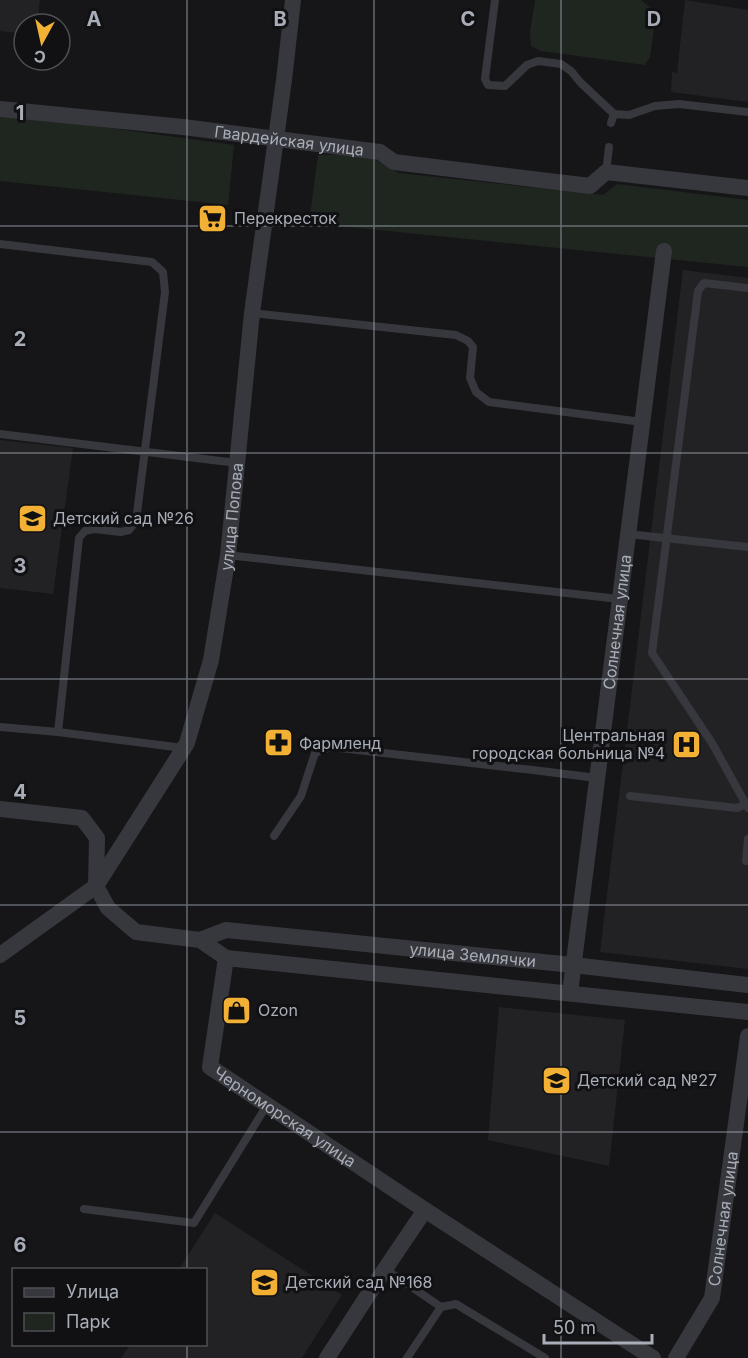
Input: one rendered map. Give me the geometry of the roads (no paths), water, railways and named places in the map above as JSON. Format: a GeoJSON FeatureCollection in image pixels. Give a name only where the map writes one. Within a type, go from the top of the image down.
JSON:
{"type":"FeatureCollection","features":[{"type":"Feature","properties":{"kind":"street","name":"улица Попова"},"geometry":{"type":"LineString","coordinates":[[0,955],[96,886],[187,743],[211,660],[228,555],[252,313],[294,0]]}},
{"type":"Feature","properties":{"kind":"street","name":"Гвардейская улица"},"geometry":{"type":"LineString","coordinates":[[0,109],[276,138],[380,153],[394,162],[590,186],[606,172]]}},
{"type":"Feature","properties":{"kind":"street"},"geometry":{"type":"LineString","coordinates":[[606,172],[748,188]]}},
{"type":"Feature","properties":{"kind":"street","name":"Солнечная улица"},"geometry":{"type":"LineString","coordinates":[[570,993],[664,251]]}},
{"type":"Feature","properties":{"kind":"street"},"geometry":{"type":"LineString","coordinates":[[0,809],[82,818],[97,838],[96,886],[108,909],[136,932],[200,940],[226,958]]}},
{"type":"Feature","properties":{"kind":"street","name":"улица Землячки"},"geometry":{"type":"LineString","coordinates":[[200,940],[226,930],[573,964],[748,985]]}},
{"type":"Feature","properties":{"kind":"street","name":"улица Землячки"},"geometry":{"type":"LineString","coordinates":[[226,958],[748,1012]]}},
{"type":"Feature","properties":{"kind":"street","name":"Черноморская улица"},"geometry":{"type":"LineString","coordinates":[[226,958],[210,1067],[653,1358]]}},
{"type":"Feature","properties":{"kind":"street","name":"Солнечная улица"},"geometry":{"type":"LineString","coordinates":[[676,1358],[712,1298],[748,1036]]}},
{"type":"Feature","properties":{"kind":"street"},"geometry":{"type":"LineString","coordinates":[[327,1358],[426,1210]]}},
{"type":"Feature","properties":{"kind":"lane"},"geometry":{"type":"LineString","coordinates":[[495,0],[485,79],[488,85],[505,86],[527,65],[538,61],[561,64],[614,114],[629,114],[655,106],[679,104],[748,112]]}},
{"type":"Feature","properties":{"kind":"lane"},"geometry":{"type":"LineString","coordinates":[[611,123],[614,114]]}},
{"type":"Feature","properties":{"kind":"lane"},"geometry":{"type":"LineString","coordinates":[[606,172],[609,147]]}},
{"type":"Feature","properties":{"kind":"lane"},"geometry":{"type":"LineString","coordinates":[[0,244],[152,262],[163,272],[165,292],[136,520],[129,530],[121,532],[94,529],[85,531],[79,538],[58,732]]}},
{"type":"Feature","properties":{"kind":"lane"},"geometry":{"type":"LineString","coordinates":[[630,796],[737,808],[747,805],[712,743],[652,653],[698,291],[704,283],[748,288]]}},
{"type":"Feature","properties":{"kind":"lane"},"geometry":{"type":"LineString","coordinates":[[252,313],[456,335],[468,341],[473,347],[470,378],[476,392],[489,402],[642,422]]}},
{"type":"Feature","properties":{"kind":"lane"},"geometry":{"type":"LineString","coordinates":[[0,434],[237,463]]}},
{"type":"Feature","properties":{"kind":"lane"},"geometry":{"type":"LineString","coordinates":[[628,534],[748,548]]}},
{"type":"Feature","properties":{"kind":"lane"},"geometry":{"type":"LineString","coordinates":[[228,555],[620,599]]}},
{"type":"Feature","properties":{"kind":"lane"},"geometry":{"type":"LineString","coordinates":[[0,727],[183,748]]}},
{"type":"Feature","properties":{"kind":"lane"},"geometry":{"type":"LineString","coordinates":[[274,836],[301,796],[315,753],[331,747],[597,778]]}},
{"type":"Feature","properties":{"kind":"lane"},"geometry":{"type":"LineString","coordinates":[[746,861],[748,839]]}},
{"type":"Feature","properties":{"kind":"lane"},"geometry":{"type":"LineString","coordinates":[[84,1209],[194,1223],[267,1105]]}},
{"type":"Feature","properties":{"kind":"lane"},"geometry":{"type":"LineString","coordinates":[[385,1269],[441,1306],[456,1304],[545,1358]]}},
{"type":"Feature","properties":{"kind":"lane"},"geometry":{"type":"LineString","coordinates":[[407,1358],[441,1306]]}},
{"type":"Feature","properties":{"kind":"place","name":"Перекресток"},"geometry":{"type":"Point","coordinates":[213,218]}},
{"type":"Feature","properties":{"kind":"place","name":"Детский сад №26"},"geometry":{"type":"Point","coordinates":[32,518]}},
{"type":"Feature","properties":{"kind":"place","name":"Фармленд"},"geometry":{"type":"Point","coordinates":[278,743]}},
{"type":"Feature","properties":{"kind":"place","name":"Центральная городская больница №4"},"geometry":{"type":"Point","coordinates":[686,744]}},
{"type":"Feature","properties":{"kind":"place","name":"Ozon"},"geometry":{"type":"Point","coordinates":[237,1010]}},
{"type":"Feature","properties":{"kind":"place","name":"Детский сад №27"},"geometry":{"type":"Point","coordinates":[556,1080]}},
{"type":"Feature","properties":{"kind":"place","name":"Детский сад №168"},"geometry":{"type":"Point","coordinates":[264,1282]}}]}
